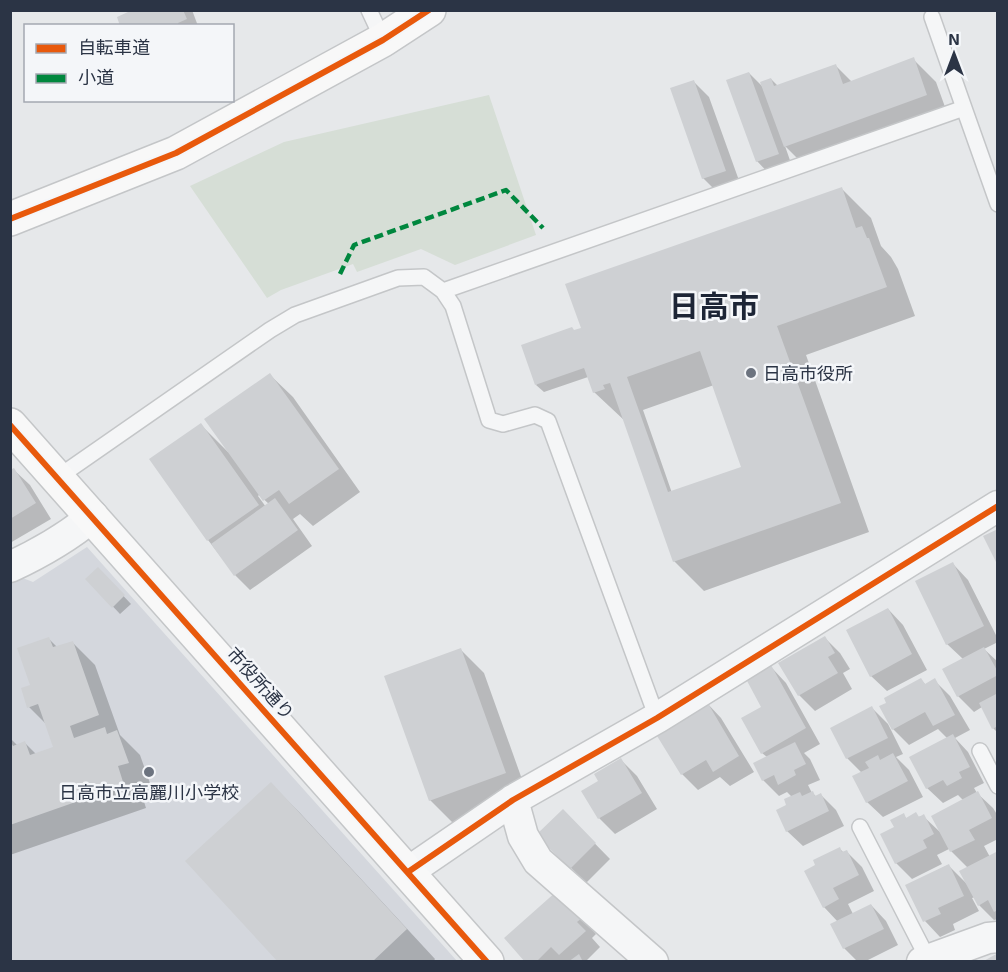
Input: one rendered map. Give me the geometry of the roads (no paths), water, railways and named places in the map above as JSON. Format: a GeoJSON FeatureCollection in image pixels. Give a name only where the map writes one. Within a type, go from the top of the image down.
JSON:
{"type":"FeatureCollection","features":[{"type":"Feature","properties":{"kind":"street"},"geometry":{"type":"LineString","coordinates":[[10,219],[176,153],[383,40],[429,10]]}},
{"type":"Feature","properties":{"kind":"street","name":"市役所通り"},"geometry":{"type":"LineString","coordinates":[[10,425],[487,962]]}},
{"type":"Feature","properties":{"kind":"street"},"geometry":{"type":"LineString","coordinates":[[408,872],[513,800],[657,718],[998,506]]}},
{"type":"Feature","properties":{"kind":"street"},"geometry":{"type":"LineString","coordinates":[[10,567],[77,529],[93,516]]}},
{"type":"Feature","properties":{"kind":"street"},"geometry":{"type":"LineString","coordinates":[[513,800],[523,836],[538,861],[653,962]]}},
{"type":"Feature","properties":{"kind":"street"},"geometry":{"type":"LineString","coordinates":[[925,960],[998,937]]}},
{"type":"Feature","properties":{"kind":"lane"},"geometry":{"type":"LineString","coordinates":[[369,10],[383,40]]}},
{"type":"Feature","properties":{"kind":"lane"},"geometry":{"type":"LineString","coordinates":[[933,17],[998,204]]}},
{"type":"Feature","properties":{"kind":"lane"},"geometry":{"type":"LineString","coordinates":[[443,291],[964,108]]}},
{"type":"Feature","properties":{"kind":"lane"},"geometry":{"type":"LineString","coordinates":[[57,478],[295,315],[398,278],[424,278],[443,291],[453,306],[489,420],[503,424],[535,415],[548,421],[657,718]]}},
{"type":"Feature","properties":{"kind":"lane"},"geometry":{"type":"LineString","coordinates":[[980,751],[998,786]]}},
{"type":"Feature","properties":{"kind":"lane"},"geometry":{"type":"LineString","coordinates":[[860,827],[925,960]]}},
{"type":"Feature","properties":{"kind":"place","name":"日高市役所"},"geometry":{"type":"Point","coordinates":[751,373]}},
{"type":"Feature","properties":{"kind":"place","name":"日高市立高麗川小学校"},"geometry":{"type":"Point","coordinates":[149,772]}},
{"type":"Feature","properties":{"kind":"district","name":"日高市"},"geometry":{"type":"Point","coordinates":[714,305]}}]}
